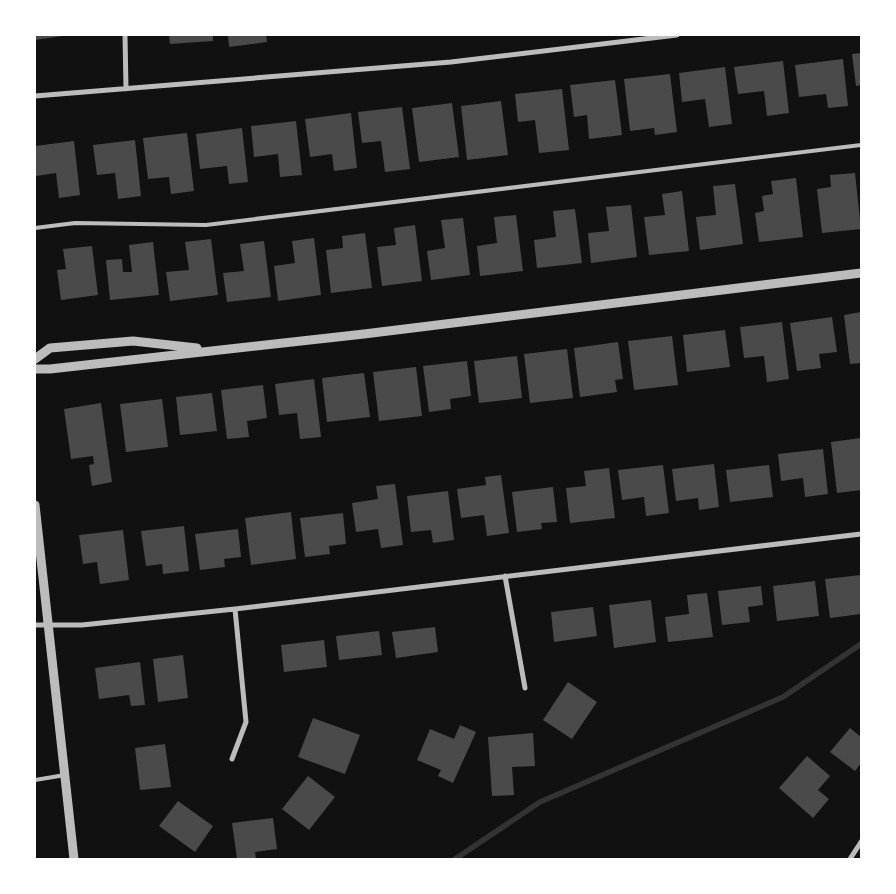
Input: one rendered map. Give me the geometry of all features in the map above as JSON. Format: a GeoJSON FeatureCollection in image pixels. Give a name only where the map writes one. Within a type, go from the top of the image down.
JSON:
{"type":"FeatureCollection","features":[{"type":"Feature","properties":{"kind":"street"},"geometry":{"type":"LineString","coordinates":[[126,35],[126,89]]}},
{"type":"Feature","properties":{"kind":"street"},"geometry":{"type":"LineString","coordinates":[[35,96],[451,62],[677,35]]}},
{"type":"Feature","properties":{"kind":"street"},"geometry":{"type":"LineString","coordinates":[[35,369],[50,369],[374,333],[861,273]]}},
{"type":"Feature","properties":{"kind":"street"},"geometry":{"type":"LineString","coordinates":[[35,359],[50,348],[133,341],[214,350]]}},
{"type":"Feature","properties":{"kind":"street"},"geometry":{"type":"LineString","coordinates":[[35,505],[74,859]]}},
{"type":"Feature","properties":{"kind":"street"},"geometry":{"type":"LineString","coordinates":[[35,625],[82,625],[235,609],[861,534]]}},
{"type":"Feature","properties":{"kind":"street"},"geometry":{"type":"LineString","coordinates":[[505,576],[525,688]]}},
{"type":"Feature","properties":{"kind":"street"},"geometry":{"type":"LineString","coordinates":[[232,759],[246,722],[235,609]]}},
{"type":"Feature","properties":{"kind":"street"},"geometry":{"type":"LineString","coordinates":[[850,859],[861,842]]}},
{"type":"Feature","properties":{"kind":"lane"},"geometry":{"type":"LineString","coordinates":[[35,228],[75,223],[206,225],[861,145]]}},
{"type":"Feature","properties":{"kind":"lane"},"geometry":{"type":"LineString","coordinates":[[35,780],[65,775]]}},
{"type":"Feature","properties":{"kind":"building"},"geometry":{"type":"Polygon","coordinates":[[[35,35],[63,35],[63,36],[35,40],[35,35]]]}},
{"type":"Feature","properties":{"kind":"building"},"geometry":{"type":"Polygon","coordinates":[[[169,35],[213,35],[213,41],[170,44],[169,35]]]}},
{"type":"Feature","properties":{"kind":"building"},"geometry":{"type":"Polygon","coordinates":[[[228,35],[266,35],[267,42],[229,47],[228,35]]]}},
{"type":"Feature","properties":{"kind":"building"},"geometry":{"type":"Polygon","coordinates":[[[861,53],[861,85],[856,86],[852,54],[861,53]]]}},
{"type":"Feature","properties":{"kind":"building"},"geometry":{"type":"Polygon","coordinates":[[[843,59],[848,106],[828,108],[826,94],[799,97],[795,65],[843,59]]]}},
{"type":"Feature","properties":{"kind":"building"},"geometry":{"type":"Polygon","coordinates":[[[783,61],[789,113],[767,116],[764,91],[738,94],[734,67],[783,61]]]}},
{"type":"Feature","properties":{"kind":"building"},"geometry":{"type":"Polygon","coordinates":[[[725,67],[732,124],[709,127],[705,99],[682,102],[679,73],[725,67]]]}},
{"type":"Feature","properties":{"kind":"building"},"geometry":{"type":"Polygon","coordinates":[[[670,74],[677,132],[655,135],[654,128],[630,131],[624,79],[670,74]]]}},
{"type":"Feature","properties":{"kind":"building"},"geometry":{"type":"Polygon","coordinates":[[[615,80],[622,135],[589,139],[587,115],[574,117],[570,85],[615,80]]]}},
{"type":"Feature","properties":{"kind":"building"},"geometry":{"type":"Polygon","coordinates":[[[562,89],[569,150],[539,153],[535,120],[518,122],[515,94],[562,89]]]}},
{"type":"Feature","properties":{"kind":"building"},"geometry":{"type":"Polygon","coordinates":[[[501,101],[508,155],[467,160],[461,106],[501,101]]]}},
{"type":"Feature","properties":{"kind":"building"},"geometry":{"type":"Polygon","coordinates":[[[452,103],[459,157],[419,162],[412,108],[452,103]]]}},
{"type":"Feature","properties":{"kind":"building"},"geometry":{"type":"Polygon","coordinates":[[[402,107],[410,169],[385,172],[381,141],[362,143],[358,112],[402,107]]]}},
{"type":"Feature","properties":{"kind":"building"},"geometry":{"type":"Polygon","coordinates":[[[351,113],[357,168],[334,171],[332,154],[310,157],[305,119],[351,113]]]}},
{"type":"Feature","properties":{"kind":"building"},"geometry":{"type":"Polygon","coordinates":[[[296,121],[302,175],[280,177],[278,154],[254,157],[251,126],[296,121]]]}},
{"type":"Feature","properties":{"kind":"building"},"geometry":{"type":"Polygon","coordinates":[[[242,128],[248,182],[229,184],[227,166],[200,169],[196,134],[242,128]]]}},
{"type":"Feature","properties":{"kind":"building"},"geometry":{"type":"Polygon","coordinates":[[[187,133],[194,191],[171,194],[169,177],[148,179],[143,138],[187,133]]]}},
{"type":"Feature","properties":{"kind":"building"},"geometry":{"type":"Polygon","coordinates":[[[135,140],[141,196],[118,199],[115,173],[97,175],[93,145],[135,140]]]}},
{"type":"Feature","properties":{"kind":"building"},"geometry":{"type":"Polygon","coordinates":[[[74,141],[80,195],[59,198],[56,173],[36,176],[35,146],[74,141]]]}},
{"type":"Feature","properties":{"kind":"building"},"geometry":{"type":"Polygon","coordinates":[[[855,173],[861,229],[822,233],[817,189],[831,187],[830,175],[855,173]]]}},
{"type":"Feature","properties":{"kind":"building"},"geometry":{"type":"Polygon","coordinates":[[[796,178],[803,237],[759,242],[755,213],[764,211],[762,196],[773,194],[771,181],[796,178]]]}},
{"type":"Feature","properties":{"kind":"building"},"geometry":{"type":"Polygon","coordinates":[[[735,184],[743,244],[700,250],[696,217],[716,215],[713,186],[735,184]]]}},
{"type":"Feature","properties":{"kind":"building"},"geometry":{"type":"Polygon","coordinates":[[[682,191],[689,251],[649,255],[644,217],[665,215],[662,194],[682,191]]]}},
{"type":"Feature","properties":{"kind":"building"},"geometry":{"type":"Polygon","coordinates":[[[631,205],[637,257],[591,263],[588,233],[609,231],[606,207],[631,205]]]}},
{"type":"Feature","properties":{"kind":"building"},"geometry":{"type":"Polygon","coordinates":[[[575,209],[582,263],[537,268],[534,240],[556,237],[553,211],[575,209]]]}},
{"type":"Feature","properties":{"kind":"building"},"geometry":{"type":"Polygon","coordinates":[[[516,215],[523,271],[480,276],[477,246],[497,243],[494,217],[516,215]]]}},
{"type":"Feature","properties":{"kind":"building"},"geometry":{"type":"Polygon","coordinates":[[[463,218],[470,275],[431,280],[427,251],[445,248],[441,220],[463,218]]]}},
{"type":"Feature","properties":{"kind":"building"},"geometry":{"type":"Polygon","coordinates":[[[415,225],[422,281],[382,286],[377,247],[396,245],[394,228],[415,225]]]}},
{"type":"Feature","properties":{"kind":"building"},"geometry":{"type":"Polygon","coordinates":[[[365,233],[372,288],[331,293],[326,250],[343,248],[342,236],[365,233]]]}},
{"type":"Feature","properties":{"kind":"building"},"geometry":{"type":"Polygon","coordinates":[[[314,238],[321,295],[278,301],[274,266],[295,263],[292,241],[314,238]]]}},
{"type":"Feature","properties":{"kind":"building"},"geometry":{"type":"Polygon","coordinates":[[[211,239],[218,295],[170,301],[166,272],[189,270],[185,242],[211,239]]]}},
{"type":"Feature","properties":{"kind":"building"},"geometry":{"type":"Polygon","coordinates":[[[264,241],[271,297],[227,302],[223,273],[244,271],[240,244],[264,241]]]}},
{"type":"Feature","properties":{"kind":"building"},"geometry":{"type":"Polygon","coordinates":[[[153,242],[159,295],[110,300],[106,260],[122,259],[123,272],[132,272],[129,245],[153,242]]]}},
{"type":"Feature","properties":{"kind":"building"},"geometry":{"type":"Polygon","coordinates":[[[92,246],[98,295],[61,300],[57,270],[66,269],[63,249],[92,246]]]}},
{"type":"Feature","properties":{"kind":"building"},"geometry":{"type":"Polygon","coordinates":[[[861,312],[861,363],[850,364],[844,315],[861,312]]]}},
{"type":"Feature","properties":{"kind":"building"},"geometry":{"type":"Polygon","coordinates":[[[832,317],[837,352],[819,354],[821,368],[797,371],[790,323],[832,317]]]}},
{"type":"Feature","properties":{"kind":"building"},"geometry":{"type":"Polygon","coordinates":[[[782,322],[789,379],[767,382],[764,356],[744,358],[740,327],[782,322]]]}},
{"type":"Feature","properties":{"kind":"building"},"geometry":{"type":"Polygon","coordinates":[[[725,330],[730,367],[687,372],[683,335],[725,330]]]}},
{"type":"Feature","properties":{"kind":"building"},"geometry":{"type":"Polygon","coordinates":[[[672,336],[678,385],[634,390],[628,341],[672,336]]]}},
{"type":"Feature","properties":{"kind":"building"},"geometry":{"type":"Polygon","coordinates":[[[618,342],[623,379],[615,380],[617,392],[580,397],[574,348],[618,342]]]}},
{"type":"Feature","properties":{"kind":"building"},"geometry":{"type":"Polygon","coordinates":[[[567,349],[573,398],[530,403],[524,354],[567,349]]]}},
{"type":"Feature","properties":{"kind":"building"},"geometry":{"type":"Polygon","coordinates":[[[517,356],[522,398],[479,403],[474,361],[517,356]]]}},
{"type":"Feature","properties":{"kind":"building"},"geometry":{"type":"Polygon","coordinates":[[[467,361],[471,396],[450,399],[451,409],[429,412],[423,366],[467,361]]]}},
{"type":"Feature","properties":{"kind":"building"},"geometry":{"type":"Polygon","coordinates":[[[416,367],[422,416],[379,421],[373,372],[416,367]]]}},
{"type":"Feature","properties":{"kind":"building"},"geometry":{"type":"Polygon","coordinates":[[[364,373],[370,417],[327,422],[322,378],[364,373]]]}},
{"type":"Feature","properties":{"kind":"building"},"geometry":{"type":"Polygon","coordinates":[[[314,379],[321,437],[300,439],[297,413],[279,415],[275,384],[314,379]]]}},
{"type":"Feature","properties":{"kind":"building"},"geometry":{"type":"Polygon","coordinates":[[[263,385],[267,418],[247,421],[249,437],[227,439],[221,390],[263,385]]]}},
{"type":"Feature","properties":{"kind":"building"},"geometry":{"type":"Polygon","coordinates":[[[212,393],[217,431],[180,435],[176,397],[212,393]]]}},
{"type":"Feature","properties":{"kind":"building"},"geometry":{"type":"Polygon","coordinates":[[[162,399],[168,447],[126,452],[120,404],[162,399]]]}},
{"type":"Feature","properties":{"kind":"building"},"geometry":{"type":"Polygon","coordinates":[[[101,403],[112,482],[92,486],[89,465],[94,464],[93,456],[71,459],[64,409],[101,403]]]}},
{"type":"Feature","properties":{"kind":"building"},"geometry":{"type":"Polygon","coordinates":[[[861,438],[861,490],[837,493],[831,442],[861,438]]]}},
{"type":"Feature","properties":{"kind":"building"},"geometry":{"type":"Polygon","coordinates":[[[823,449],[828,494],[805,497],[803,478],[781,481],[778,454],[823,449]]]}},
{"type":"Feature","properties":{"kind":"building"},"geometry":{"type":"Polygon","coordinates":[[[714,464],[719,507],[699,510],[698,498],[676,501],[672,469],[714,464]]]}},
{"type":"Feature","properties":{"kind":"building"},"geometry":{"type":"Polygon","coordinates":[[[663,465],[669,513],[646,516],[644,497],[622,500],[618,470],[663,465]]]}},
{"type":"Feature","properties":{"kind":"building"},"geometry":{"type":"Polygon","coordinates":[[[769,465],[773,497],[730,502],[726,470],[769,465]]]}},
{"type":"Feature","properties":{"kind":"building"},"geometry":{"type":"Polygon","coordinates":[[[609,468],[615,518],[570,523],[566,488],[586,486],[584,471],[609,468]]]}},
{"type":"Feature","properties":{"kind":"building"},"geometry":{"type":"Polygon","coordinates":[[[501,475],[509,533],[487,536],[484,515],[461,518],[457,489],[486,485],[485,477],[501,475]]]}},
{"type":"Feature","properties":{"kind":"building"},"geometry":{"type":"Polygon","coordinates":[[[395,484],[403,545],[381,548],[378,529],[356,532],[352,503],[378,499],[376,486],[395,484]]]}},
{"type":"Feature","properties":{"kind":"building"},"geometry":{"type":"Polygon","coordinates":[[[553,487],[557,522],[541,523],[542,529],[517,532],[512,492],[553,487]]]}},
{"type":"Feature","properties":{"kind":"building"},"geometry":{"type":"Polygon","coordinates":[[[448,491],[454,540],[433,543],[431,530],[411,532],[407,496],[448,491]]]}},
{"type":"Feature","properties":{"kind":"building"},"geometry":{"type":"Polygon","coordinates":[[[291,512],[296,559],[251,565],[245,518],[291,512]]]}},
{"type":"Feature","properties":{"kind":"building"},"geometry":{"type":"Polygon","coordinates":[[[343,513],[346,544],[329,546],[330,554],[305,557],[300,518],[343,513]]]}},
{"type":"Feature","properties":{"kind":"building"},"geometry":{"type":"Polygon","coordinates":[[[184,526],[189,571],[163,574],[162,564],[146,566],[141,531],[184,526]]]}},
{"type":"Feature","properties":{"kind":"building"},"geometry":{"type":"Polygon","coordinates":[[[238,529],[241,557],[224,559],[225,567],[200,570],[195,534],[238,529]]]}},
{"type":"Feature","properties":{"kind":"building"},"geometry":{"type":"Polygon","coordinates":[[[123,530],[129,580],[100,584],[97,562],[83,564],[79,535],[123,530]]]}},
{"type":"Feature","properties":{"kind":"building"},"geometry":{"type":"Polygon","coordinates":[[[861,575],[861,614],[830,618],[825,579],[861,575]]]}},
{"type":"Feature","properties":{"kind":"building"},"geometry":{"type":"Polygon","coordinates":[[[815,581],[819,616],[777,621],[773,586],[815,581]]]}},
{"type":"Feature","properties":{"kind":"building"},"geometry":{"type":"Polygon","coordinates":[[[761,586],[763,605],[748,607],[750,622],[722,625],[718,591],[761,586]]]}},
{"type":"Feature","properties":{"kind":"building"},"geometry":{"type":"Polygon","coordinates":[[[707,593],[713,637],[668,642],[665,617],[689,614],[687,595],[707,593]]]}},
{"type":"Feature","properties":{"kind":"building"},"geometry":{"type":"Polygon","coordinates":[[[651,600],[656,642],[614,648],[609,605],[651,600]]]}},
{"type":"Feature","properties":{"kind":"building"},"geometry":{"type":"Polygon","coordinates":[[[593,607],[597,636],[554,642],[551,612],[593,607]]]}},
{"type":"Feature","properties":{"kind":"building"},"geometry":{"type":"Polygon","coordinates":[[[435,627],[438,652],[396,658],[392,632],[435,627]]]}},
{"type":"Feature","properties":{"kind":"building"},"geometry":{"type":"Polygon","coordinates":[[[379,631],[382,655],[339,660],[336,636],[379,631]]]}},
{"type":"Feature","properties":{"kind":"building"},"geometry":{"type":"Polygon","coordinates":[[[324,640],[327,667],[284,672],[281,645],[324,640]]]}},
{"type":"Feature","properties":{"kind":"building"},"geometry":{"type":"Polygon","coordinates":[[[183,655],[188,698],[158,702],[153,659],[183,655]]]}},
{"type":"Feature","properties":{"kind":"building"},"geometry":{"type":"Polygon","coordinates":[[[140,662],[145,705],[131,706],[129,695],[99,699],[95,668],[140,662]]]}},
{"type":"Feature","properties":{"kind":"building"},"geometry":{"type":"Polygon","coordinates":[[[568,682],[597,702],[572,739],[543,720],[568,682]]]}},
{"type":"Feature","properties":{"kind":"building"},"geometry":{"type":"Polygon","coordinates":[[[313,718],[360,735],[345,774],[298,757],[313,718]]]}},
{"type":"Feature","properties":{"kind":"building"},"geometry":{"type":"Polygon","coordinates":[[[460,725],[476,732],[453,783],[438,776],[441,770],[417,760],[430,729],[454,739],[460,725]]]}},
{"type":"Feature","properties":{"kind":"building"},"geometry":{"type":"Polygon","coordinates":[[[850,728],[861,737],[861,763],[855,771],[830,752],[850,728]]]}},
{"type":"Feature","properties":{"kind":"building"},"geometry":{"type":"Polygon","coordinates":[[[533,733],[535,766],[512,767],[514,795],[492,796],[488,737],[533,733]]]}},
{"type":"Feature","properties":{"kind":"building"},"geometry":{"type":"Polygon","coordinates":[[[165,744],[171,787],[140,790],[135,748],[165,744]]]}},
{"type":"Feature","properties":{"kind":"building"},"geometry":{"type":"Polygon","coordinates":[[[807,756],[830,776],[818,790],[829,799],[813,818],[779,788],[807,756]]]}},
{"type":"Feature","properties":{"kind":"building"},"geometry":{"type":"Polygon","coordinates":[[[308,776],[335,797],[309,830],[282,809],[308,776]]]}},
{"type":"Feature","properties":{"kind":"building"},"geometry":{"type":"Polygon","coordinates":[[[178,801],[213,826],[195,852],[159,826],[178,801]]]}},
{"type":"Feature","properties":{"kind":"building"},"geometry":{"type":"Polygon","coordinates":[[[273,818],[277,849],[255,852],[256,859],[237,859],[232,823],[273,818]]]}},
{"type":"Feature","properties":{"kind":"waterway"},"geometry":{"type":"LineString","coordinates":[[455,859],[540,802],[783,697],[861,644]]}}]}
